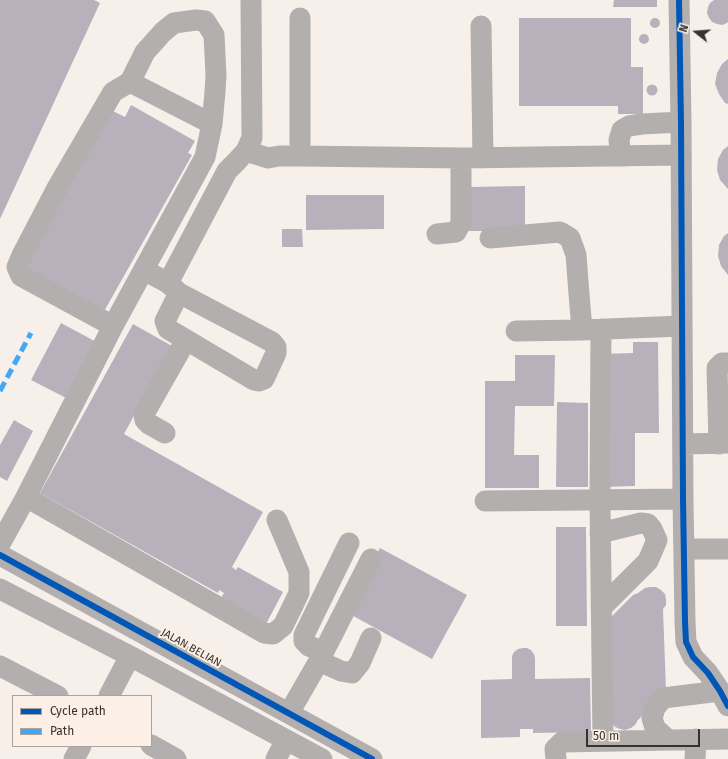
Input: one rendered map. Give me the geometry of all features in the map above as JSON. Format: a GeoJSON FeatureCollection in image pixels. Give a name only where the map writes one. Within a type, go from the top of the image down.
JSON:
{"type":"FeatureCollection","features":[{"type":"Feature","properties":{"kind":"street"},"geometry":{"type":"LineString","coordinates":[[144,270],[173,288],[272,342],[276,347],[276,353],[264,379],[259,381],[254,380],[168,329],[165,321],[173,288],[226,171],[237,162],[246,151],[252,138],[251,0]]}},
{"type":"Feature","properties":{"kind":"street"},"geometry":{"type":"LineString","coordinates":[[679,0],[683,499],[686,642],[693,657],[708,673],[724,699]]}},
{"type":"Feature","properties":{"kind":"street"},"geometry":{"type":"LineString","coordinates":[[300,18],[300,156]]}},
{"type":"Feature","properties":{"kind":"street"},"geometry":{"type":"LineString","coordinates":[[0,544],[113,326],[205,157],[212,124],[216,86],[214,34],[205,21],[196,20],[174,23],[163,32],[145,52],[130,82],[113,92],[57,188],[17,267],[21,276],[113,326]]}},
{"type":"Feature","properties":{"kind":"street"},"geometry":{"type":"LineString","coordinates":[[481,26],[483,158]]}},
{"type":"Feature","properties":{"kind":"street"},"geometry":{"type":"LineString","coordinates":[[130,82],[212,124]]}},
{"type":"Feature","properties":{"kind":"street"},"geometry":{"type":"LineString","coordinates":[[625,156],[620,149],[619,140],[622,130],[629,126],[642,124],[681,122]]}},
{"type":"Feature","properties":{"kind":"street"},"geometry":{"type":"LineString","coordinates":[[246,151],[268,158],[279,156],[483,158],[681,155]]}},
{"type":"Feature","properties":{"kind":"street"},"geometry":{"type":"LineString","coordinates":[[437,234],[456,232],[461,223],[461,158]]}},
{"type":"Feature","properties":{"kind":"street"},"geometry":{"type":"LineString","coordinates":[[490,238],[560,232],[570,238],[576,255],[592,329],[600,500],[603,740]]}},
{"type":"Feature","properties":{"kind":"street"},"geometry":{"type":"LineString","coordinates":[[516,330],[682,326]]}},
{"type":"Feature","properties":{"kind":"street"},"geometry":{"type":"LineString","coordinates":[[165,433],[149,424],[145,420],[144,414],[186,340]]}},
{"type":"Feature","properties":{"kind":"street"},"geometry":{"type":"LineString","coordinates":[[683,444],[724,444],[717,368],[722,363],[728,363]]}},
{"type":"Feature","properties":{"kind":"street"},"geometry":{"type":"LineString","coordinates":[[26,496],[264,633],[273,634],[283,626],[299,593],[298,572],[277,520]]}},
{"type":"Feature","properties":{"kind":"street"},"geometry":{"type":"LineString","coordinates":[[485,501],[683,499]]}},
{"type":"Feature","properties":{"kind":"street"},"geometry":{"type":"LineString","coordinates":[[600,533],[641,523],[648,524],[657,540],[648,561],[601,608]]}},
{"type":"Feature","properties":{"kind":"street"},"geometry":{"type":"LineString","coordinates":[[349,543],[304,635],[304,640],[309,646],[341,671],[352,673],[360,663],[371,638]]}},
{"type":"Feature","properties":{"kind":"street"},"geometry":{"type":"LineString","coordinates":[[684,549],[728,549]]}},
{"type":"Feature","properties":{"kind":"street","name":"JALAN BELIAN"},"geometry":{"type":"LineString","coordinates":[[0,555],[372,759]]}},
{"type":"Feature","properties":{"kind":"street"},"geometry":{"type":"LineString","coordinates":[[289,713],[321,656],[371,559]]}},
{"type":"Feature","properties":{"kind":"street"},"geometry":{"type":"LineString","coordinates":[[0,589],[130,656],[322,759]]}},
{"type":"Feature","properties":{"kind":"street"},"geometry":{"type":"LineString","coordinates":[[110,695],[130,656]]}},
{"type":"Feature","properties":{"kind":"street"},"geometry":{"type":"LineString","coordinates":[[0,666],[56,695]]}},
{"type":"Feature","properties":{"kind":"street"},"geometry":{"type":"LineString","coordinates":[[668,740],[655,728],[652,718],[655,708],[663,698],[724,699]]}},
{"type":"Feature","properties":{"kind":"street"},"geometry":{"type":"LineString","coordinates":[[556,759],[555,749],[562,742],[603,740],[668,740],[696,749],[728,739]]}},
{"type":"Feature","properties":{"kind":"street"},"geometry":{"type":"LineString","coordinates":[[276,759],[286,740]]}},
{"type":"Feature","properties":{"kind":"street"},"geometry":{"type":"LineString","coordinates":[[152,746],[176,759]]}},
{"type":"Feature","properties":{"kind":"street"},"geometry":{"type":"LineString","coordinates":[[74,759],[80,747]]}},
{"type":"Feature","properties":{"kind":"building"},"geometry":{"type":"Polygon","coordinates":[[[0,0],[94,0],[100,3],[0,219],[0,0]]]}},
{"type":"Feature","properties":{"kind":"building"},"geometry":{"type":"Polygon","coordinates":[[[614,0],[657,0],[657,7],[613,7],[614,0]]]}},
{"type":"Feature","properties":{"kind":"building"},"geometry":{"type":"Polygon","coordinates":[[[714,0],[728,0],[727,23],[722,25],[717,24],[712,22],[709,18],[707,13],[708,7],[714,0]]]}},
{"type":"Feature","properties":{"kind":"building"},"geometry":{"type":"Polygon","coordinates":[[[519,18],[631,18],[631,67],[643,67],[643,114],[618,114],[618,106],[519,106],[519,18]]]}},
{"type":"Feature","properties":{"kind":"building"},"geometry":{"type":"Polygon","coordinates":[[[653,18],[657,18],[659,19],[659,27],[653,28],[650,25],[650,21],[653,18]]]}},
{"type":"Feature","properties":{"kind":"building"},"geometry":{"type":"Polygon","coordinates":[[[642,34],[646,34],[648,35],[648,43],[642,44],[639,41],[639,37],[642,34]]]}},
{"type":"Feature","properties":{"kind":"building"},"geometry":{"type":"Polygon","coordinates":[[[728,59],[728,104],[725,103],[719,94],[715,84],[717,73],[722,64],[728,59]]]}},
{"type":"Feature","properties":{"kind":"building"},"geometry":{"type":"Polygon","coordinates":[[[650,85],[654,85],[656,86],[656,94],[650,95],[647,92],[647,88],[650,85]]]}},
{"type":"Feature","properties":{"kind":"building"},"geometry":{"type":"Polygon","coordinates":[[[131,105],[195,141],[188,153],[192,155],[102,315],[22,270],[111,110],[125,117],[131,105]]]}},
{"type":"Feature","properties":{"kind":"building"},"geometry":{"type":"Polygon","coordinates":[[[728,146],[728,189],[720,180],[717,170],[718,159],[723,150],[728,146]]]}},
{"type":"Feature","properties":{"kind":"building"},"geometry":{"type":"Polygon","coordinates":[[[525,186],[525,231],[468,231],[468,187],[525,186]]]}},
{"type":"Feature","properties":{"kind":"building"},"geometry":{"type":"Polygon","coordinates":[[[306,195],[384,195],[384,229],[306,230],[306,195]]]}},
{"type":"Feature","properties":{"kind":"building"},"geometry":{"type":"Polygon","coordinates":[[[282,229],[302,229],[303,247],[282,247],[282,229]]]}},
{"type":"Feature","properties":{"kind":"building"},"geometry":{"type":"Polygon","coordinates":[[[728,233],[728,275],[721,266],[718,256],[719,245],[724,236],[728,233]]]}},
{"type":"Feature","properties":{"kind":"building"},"geometry":{"type":"Polygon","coordinates":[[[61,323],[102,345],[72,401],[31,380],[61,323]]]}},
{"type":"Feature","properties":{"kind":"building"},"geometry":{"type":"Polygon","coordinates":[[[133,324],[172,346],[124,434],[263,512],[232,567],[236,570],[238,567],[283,592],[266,624],[221,598],[224,593],[219,590],[218,593],[40,493],[133,324]]]}},
{"type":"Feature","properties":{"kind":"building"},"geometry":{"type":"Polygon","coordinates":[[[633,342],[658,342],[659,433],[635,433],[635,486],[604,487],[602,354],[633,353],[633,342]]]}},
{"type":"Feature","properties":{"kind":"building"},"geometry":{"type":"Polygon","coordinates":[[[515,355],[555,355],[554,406],[515,406],[514,455],[539,455],[539,488],[485,488],[485,381],[515,381],[515,355]]]}},
{"type":"Feature","properties":{"kind":"building"},"geometry":{"type":"Polygon","coordinates":[[[557,402],[588,403],[588,487],[556,487],[557,402]]]}},
{"type":"Feature","properties":{"kind":"building"},"geometry":{"type":"Polygon","coordinates":[[[14,420],[33,431],[7,481],[0,477],[0,445],[14,420]]]}},
{"type":"Feature","properties":{"kind":"building"},"geometry":{"type":"Polygon","coordinates":[[[556,527],[586,527],[587,626],[556,626],[556,527]]]}},
{"type":"Feature","properties":{"kind":"building"},"geometry":{"type":"Polygon","coordinates":[[[380,548],[467,595],[432,659],[346,612],[380,548]]]}},
{"type":"Feature","properties":{"kind":"building"},"geometry":{"type":"Polygon","coordinates":[[[656,587],[661,590],[665,594],[666,600],[666,605],[663,609],[666,691],[635,725],[625,730],[615,727],[611,722],[607,621],[633,595],[645,588],[656,587]]]}},
{"type":"Feature","properties":{"kind":"building"},"geometry":{"type":"Polygon","coordinates":[[[523,648],[531,650],[534,654],[535,679],[590,678],[591,732],[533,733],[533,729],[520,729],[520,737],[481,738],[481,680],[512,679],[512,656],[518,649],[523,648]]]}},
{"type":"Feature","properties":{"kind":"marked path"},"geometry":{"type":"LineString","coordinates":[[0,391],[31,333]]}},
{"type":"Feature","properties":{"kind":"cycle path"},"geometry":{"type":"LineString","coordinates":[[679,0],[683,499],[686,642],[693,657],[708,673],[728,706]]}},
{"type":"Feature","properties":{"kind":"cycle path"},"geometry":{"type":"LineString","coordinates":[[0,555],[372,759]]}}]}
